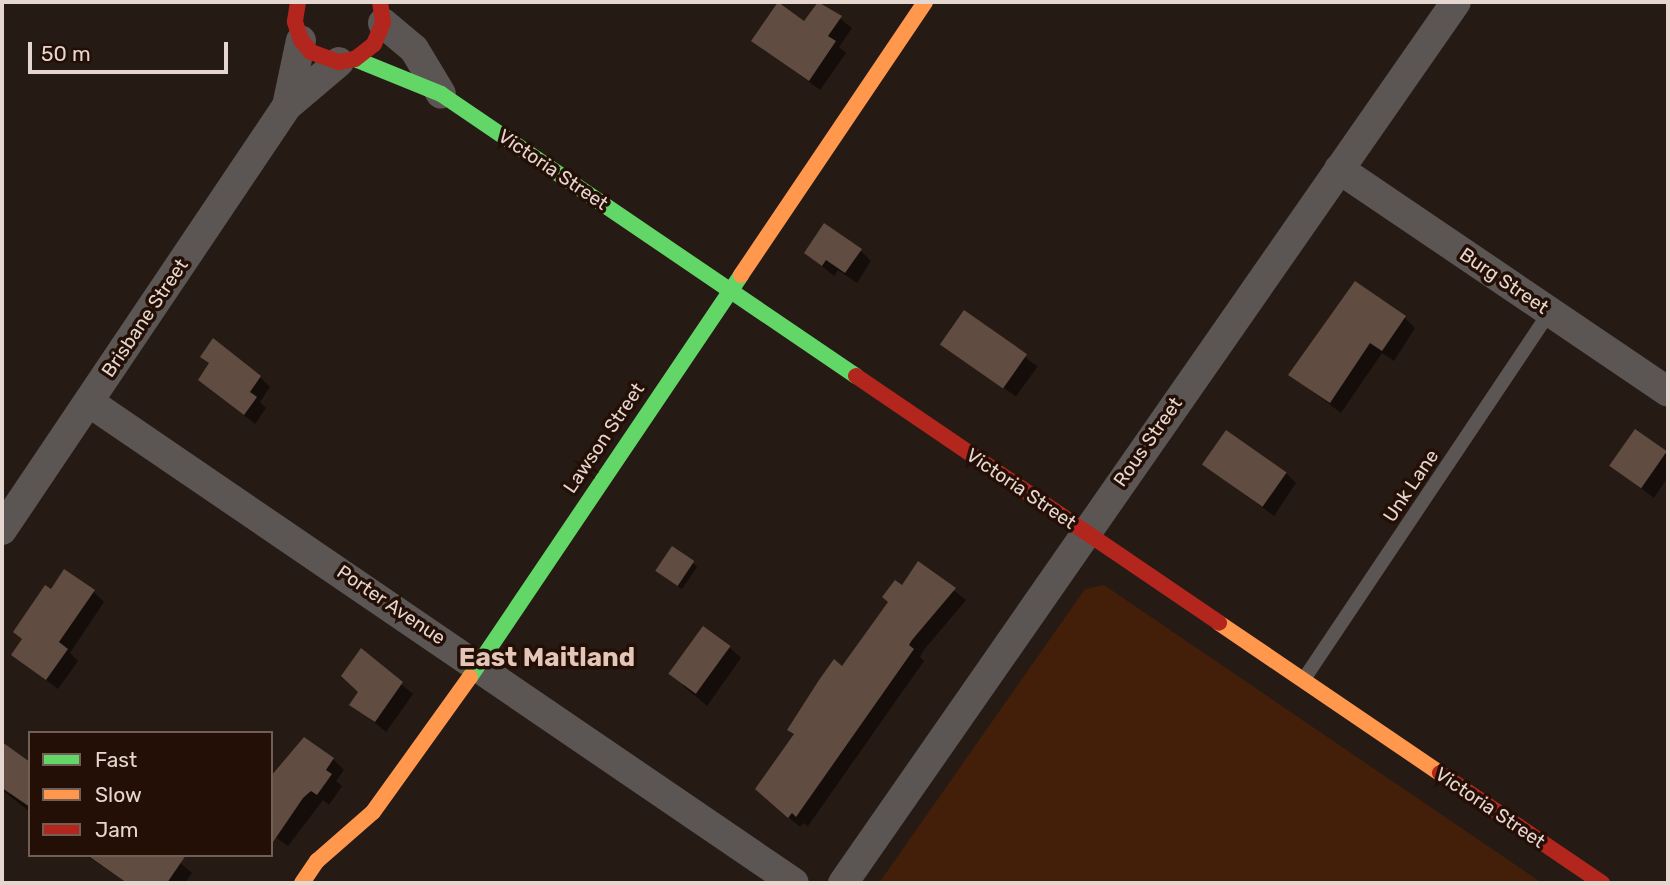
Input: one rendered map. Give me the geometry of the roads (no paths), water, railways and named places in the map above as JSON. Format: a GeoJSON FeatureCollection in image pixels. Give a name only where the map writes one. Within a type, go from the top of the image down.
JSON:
{"type":"FeatureCollection","features":[{"type":"Feature","properties":{"kind":"street"},"geometry":{"type":"LineString","coordinates":[[298,2],[298,31]]}},
{"type":"Feature","properties":{"kind":"street","name":"Lawson Street"},"geometry":{"type":"LineString","coordinates":[[302,883],[317,861],[373,812],[479,664],[728,289],[925,2]]}},
{"type":"Feature","properties":{"kind":"street","name":"Rous Street"},"geometry":{"type":"LineString","coordinates":[[843,883],[1456,2]]}},
{"type":"Feature","properties":{"kind":"street","name":"Victoria Street"},"geometry":{"type":"LineString","coordinates":[[279,9],[298,31],[311,52],[347,60],[441,94],[1602,883]]}},
{"type":"Feature","properties":{"kind":"street"},"geometry":{"type":"LineString","coordinates":[[347,60],[374,44],[381,12]]}},
{"type":"Feature","properties":{"kind":"street","name":"Victoria Street"},"geometry":{"type":"LineString","coordinates":[[381,12],[414,48],[441,94]]}},
{"type":"Feature","properties":{"kind":"street","name":"Brisbane Street"},"geometry":{"type":"LineString","coordinates":[[286,106],[298,31]]}},
{"type":"Feature","properties":{"kind":"street","name":"Brisbane Street"},"geometry":{"type":"LineString","coordinates":[[2,530],[286,106],[347,60]]}},
{"type":"Feature","properties":{"kind":"street","name":"Burg Street"},"geometry":{"type":"LineString","coordinates":[[1339,169],[1668,392]]}},
{"type":"Feature","properties":{"kind":"street","name":"Porter Avenue"},"geometry":{"type":"LineString","coordinates":[[89,402],[479,664],[794,883]]}},
{"type":"Feature","properties":{"kind":"lane","name":"Unk Lane"},"geometry":{"type":"LineString","coordinates":[[1303,681],[1550,313]]}},
{"type":"Feature","properties":{"kind":"district","name":"East Maitland"},"geometry":{"type":"Point","coordinates":[547,658]}}]}
